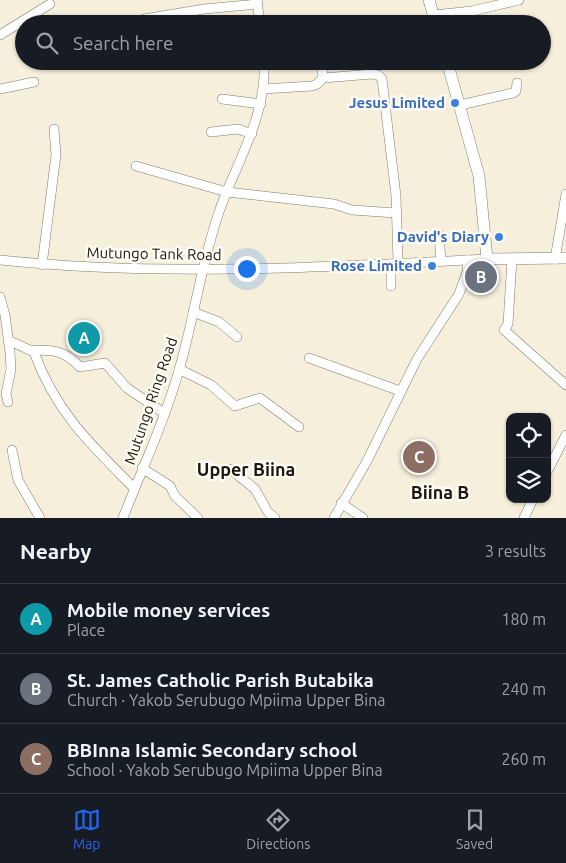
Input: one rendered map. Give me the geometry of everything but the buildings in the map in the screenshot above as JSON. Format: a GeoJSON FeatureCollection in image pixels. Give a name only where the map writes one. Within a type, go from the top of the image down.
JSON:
{"type":"FeatureCollection","features":[{"type":"Feature","properties":{"kind":"main road"},"geometry":{"type":"LineString","coordinates":[[429,0],[434,15]]}},
{"type":"Feature","properties":{"kind":"main road"},"geometry":{"type":"LineString","coordinates":[[450,70],[480,176],[487,259],[560,258]]}},
{"type":"Feature","properties":{"kind":"street"},"geometry":{"type":"LineString","coordinates":[[456,15],[519,0]]}},
{"type":"Feature","properties":{"kind":"street"},"geometry":{"type":"LineString","coordinates":[[164,15],[257,2],[259,15]]}},
{"type":"Feature","properties":{"kind":"street"},"geometry":{"type":"LineString","coordinates":[[32,15],[50,4]]}},
{"type":"Feature","properties":{"kind":"street"},"geometry":{"type":"LineString","coordinates":[[0,35],[15,26]]}},
{"type":"Feature","properties":{"kind":"street","name":"Mutungo Ring Road"},"geometry":{"type":"LineString","coordinates":[[123,518],[179,369],[218,216],[252,134],[263,89],[264,70]]}},
{"type":"Feature","properties":{"kind":"street"},"geometry":{"type":"LineString","coordinates":[[322,70],[323,78]]}},
{"type":"Feature","properties":{"kind":"street"},"geometry":{"type":"LineString","coordinates":[[263,89],[312,86],[323,78],[372,74],[378,75],[382,79],[394,175],[396,213],[391,286]]}},
{"type":"Feature","properties":{"kind":"street"},"geometry":{"type":"LineString","coordinates":[[0,89],[34,82]]}},
{"type":"Feature","properties":{"kind":"street"},"geometry":{"type":"LineString","coordinates":[[460,105],[516,92],[517,83]]}},
{"type":"Feature","properties":{"kind":"street"},"geometry":{"type":"LineString","coordinates":[[222,99],[260,104]]}},
{"type":"Feature","properties":{"kind":"street"},"geometry":{"type":"LineString","coordinates":[[42,265],[56,156],[54,129]]}},
{"type":"Feature","properties":{"kind":"street"},"geometry":{"type":"LineString","coordinates":[[211,132],[238,129],[252,134]]}},
{"type":"Feature","properties":{"kind":"street"},"geometry":{"type":"LineString","coordinates":[[136,166],[227,192],[334,204],[352,210],[396,213]]}},
{"type":"Feature","properties":{"kind":"street"},"geometry":{"type":"LineString","coordinates":[[560,258],[566,194]]}},
{"type":"Feature","properties":{"kind":"street"},"geometry":{"type":"LineString","coordinates":[[439,234],[441,261]]}},
{"type":"Feature","properties":{"kind":"street","name":"Mutungo Tank Road"},"geometry":{"type":"LineString","coordinates":[[0,260],[42,265],[204,270],[487,259]]}},
{"type":"Feature","properties":{"kind":"street"},"geometry":{"type":"LineString","coordinates":[[512,259],[508,324],[504,330],[566,385]]}},
{"type":"Feature","properties":{"kind":"street"},"geometry":{"type":"LineString","coordinates":[[334,518],[367,461],[400,391],[421,352],[459,294],[467,272],[468,260]]}},
{"type":"Feature","properties":{"kind":"street"},"geometry":{"type":"LineString","coordinates":[[0,297],[11,369],[6,394],[8,402]]}},
{"type":"Feature","properties":{"kind":"street"},"geometry":{"type":"LineString","coordinates":[[193,312],[219,322],[237,337]]}},
{"type":"Feature","properties":{"kind":"street"},"geometry":{"type":"LineString","coordinates":[[8,340],[32,350],[46,350],[69,355],[80,367],[105,363],[127,388],[164,412]]}},
{"type":"Feature","properties":{"kind":"street"},"geometry":{"type":"LineString","coordinates":[[32,350],[56,400],[70,420],[96,451],[134,488]]}},
{"type":"Feature","properties":{"kind":"street"},"geometry":{"type":"LineString","coordinates":[[309,358],[400,391]]}},
{"type":"Feature","properties":{"kind":"street"},"geometry":{"type":"LineString","coordinates":[[179,369],[211,385],[235,406],[260,398],[299,427]]}},
{"type":"Feature","properties":{"kind":"street"},"geometry":{"type":"LineString","coordinates":[[551,464],[566,435]]}},
{"type":"Feature","properties":{"kind":"street"},"geometry":{"type":"LineString","coordinates":[[12,450],[18,480],[40,518]]}},
{"type":"Feature","properties":{"kind":"street"},"geometry":{"type":"LineString","coordinates":[[142,468],[170,486],[175,496],[198,518]]}},
{"type":"Feature","properties":{"kind":"street"},"geometry":{"type":"LineString","coordinates":[[230,469],[255,489],[268,512],[275,518]]}},
{"type":"Feature","properties":{"kind":"street"},"geometry":{"type":"LineString","coordinates":[[341,503],[363,518]]}},
{"type":"Feature","properties":{"kind":"street"},"geometry":{"type":"LineString","coordinates":[[524,518],[532,503]]}},
{"type":"Feature","properties":{"kind":"place","name":"Jesus Limited"},"geometry":{"type":"Point","coordinates":[455,103]}},
{"type":"Feature","properties":{"kind":"place","name":"David's Diary"},"geometry":{"type":"Point","coordinates":[499,237]}},
{"type":"Feature","properties":{"kind":"place","name":"Rose Limited"},"geometry":{"type":"Point","coordinates":[432,266]}},
{"type":"Feature","properties":{"kind":"place","name":"St. James Catholic Parish Butabika"},"geometry":{"type":"Point","coordinates":[481,277]}},
{"type":"Feature","properties":{"kind":"place","name":"Mobile money services"},"geometry":{"type":"Point","coordinates":[84,338]}},
{"type":"Feature","properties":{"kind":"place","name":"BBInna Islamic Secondary school"},"geometry":{"type":"Point","coordinates":[419,457]}},
{"type":"Feature","properties":{"kind":"district","name":"Upper Biina"},"geometry":{"type":"Point","coordinates":[246,470]}},
{"type":"Feature","properties":{"kind":"district","name":"Biina B"},"geometry":{"type":"Point","coordinates":[440,493]}}]}
